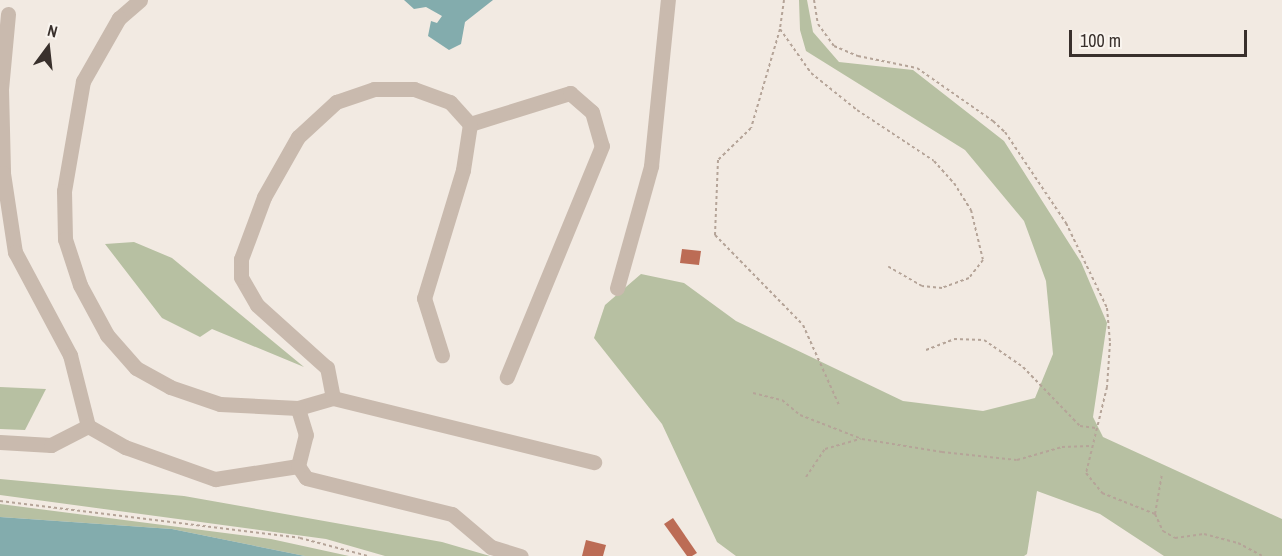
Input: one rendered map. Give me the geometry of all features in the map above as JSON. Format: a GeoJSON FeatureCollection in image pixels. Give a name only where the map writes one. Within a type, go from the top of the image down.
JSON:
{"type":"FeatureCollection","features":[{"type":"Feature","properties":{"kind":"lane"},"geometry":{"type":"LineString","coordinates":[[140,0],[119,18],[83,81],[74,121],[64,191],[65,239],[80,285],[107,335],[129,360],[170,387],[220,404],[298,408],[333,398],[594,462]]}},
{"type":"Feature","properties":{"kind":"lane"},"geometry":{"type":"LineString","coordinates":[[617,288],[651,166],[668,0]]}},
{"type":"Feature","properties":{"kind":"lane"},"geometry":{"type":"LineString","coordinates":[[8,14],[1,120],[3,173],[15,252]]}},
{"type":"Feature","properties":{"kind":"lane"},"geometry":{"type":"LineString","coordinates":[[333,398],[327,368],[257,305],[241,278],[241,259],[264,197],[298,137],[336,102],[374,90],[414,89],[450,102],[470,124]]}},
{"type":"Feature","properties":{"kind":"lane"},"geometry":{"type":"LineString","coordinates":[[470,124],[570,93],[592,112],[602,146],[507,377]]}},
{"type":"Feature","properties":{"kind":"lane"},"geometry":{"type":"LineString","coordinates":[[442,356],[424,298],[463,170],[470,124]]}},
{"type":"Feature","properties":{"kind":"lane"},"geometry":{"type":"LineString","coordinates":[[0,228],[70,355],[88,426],[125,447],[215,479],[298,466]]}},
{"type":"Feature","properties":{"kind":"lane"},"geometry":{"type":"LineString","coordinates":[[298,408],[306,435],[298,466],[306,478],[452,514],[491,547],[521,556]]}},
{"type":"Feature","properties":{"kind":"lane"},"geometry":{"type":"LineString","coordinates":[[0,442],[51,445],[88,426]]}},
{"type":"Feature","properties":{"kind":"path"},"geometry":{"type":"LineString","coordinates":[[784,0],[780,29],[751,128],[718,160],[715,235],[803,325],[839,405]]}},
{"type":"Feature","properties":{"kind":"path"},"geometry":{"type":"LineString","coordinates":[[814,0],[818,24],[834,46],[858,56],[917,68],[993,121],[1066,223],[1107,308],[1110,343],[1107,387],[1090,446],[1086,473],[1102,493],[1155,514]]}},
{"type":"Feature","properties":{"kind":"path"},"geometry":{"type":"LineString","coordinates":[[780,29],[811,73],[857,110],[934,161],[954,183],[971,210],[983,260],[969,278],[942,288],[922,286],[888,266]]}},
{"type":"Feature","properties":{"kind":"path"},"geometry":{"type":"LineString","coordinates":[[926,350],[954,339],[984,340],[1023,368],[1080,426],[1096,428]]}},
{"type":"Feature","properties":{"kind":"path"},"geometry":{"type":"LineString","coordinates":[[753,393],[782,400],[800,415],[862,439],[1017,460],[1062,447],[1090,446]]}},
{"type":"Feature","properties":{"kind":"path"},"geometry":{"type":"LineString","coordinates":[[806,477],[825,449],[862,439]]}},
{"type":"Feature","properties":{"kind":"path"},"geometry":{"type":"LineString","coordinates":[[1162,474],[1155,514],[1163,531],[1175,538],[1204,534],[1238,543],[1262,556]]}},
{"type":"Feature","properties":{"kind":"path"},"geometry":{"type":"LineString","coordinates":[[0,501],[300,538],[368,556]]}},
{"type":"Feature","properties":{"kind":"green space"},"geometry":{"type":"Polygon","coordinates":[[[799,0],[807,0],[813,32],[839,62],[913,70],[1004,141],[1081,262],[1107,323],[1093,417],[1103,437],[1282,519],[1282,556],[1164,556],[1100,514],[1037,491],[1027,554],[1024,556],[736,556],[717,542],[662,424],[594,338],[605,305],[641,274],[684,283],[736,321],[903,401],[983,411],[1035,398],[1053,354],[1046,281],[1024,221],[965,150],[806,51],[800,30],[799,0]]]}},
{"type":"Feature","properties":{"kind":"green space"},"geometry":{"type":"Polygon","coordinates":[[[134,242],[172,258],[304,367],[212,329],[200,337],[162,318],[105,244],[134,242]]]}},
{"type":"Feature","properties":{"kind":"green space"},"geometry":{"type":"Polygon","coordinates":[[[0,387],[46,389],[25,430],[0,429],[0,387]]]}},
{"type":"Feature","properties":{"kind":"green space"},"geometry":{"type":"Polygon","coordinates":[[[0,479],[184,496],[442,542],[490,556],[385,556],[326,539],[0,495],[0,479]]]}},
{"type":"Feature","properties":{"kind":"green space"},"geometry":{"type":"Polygon","coordinates":[[[0,504],[271,539],[349,556],[305,556],[172,529],[0,517],[0,504]]]}},
{"type":"Feature","properties":{"kind":"water"},"geometry":{"type":"Polygon","coordinates":[[[404,0],[493,0],[465,22],[461,44],[449,50],[428,36],[431,21],[437,23],[442,16],[426,7],[414,9],[404,0]]]}},
{"type":"Feature","properties":{"kind":"water"},"geometry":{"type":"Polygon","coordinates":[[[0,517],[172,529],[305,556],[0,556],[0,517]]]}},
{"type":"Feature","properties":{"kind":"building"},"geometry":{"type":"Polygon","coordinates":[[[682,249],[701,251],[699,265],[680,263],[682,249]]]}},
{"type":"Feature","properties":{"kind":"building"},"geometry":{"type":"Polygon","coordinates":[[[673,518],[697,553],[692,556],[687,556],[664,524],[673,518]]]}},
{"type":"Feature","properties":{"kind":"building"},"geometry":{"type":"Polygon","coordinates":[[[586,540],[606,545],[603,556],[582,556],[586,540]]]}}]}
